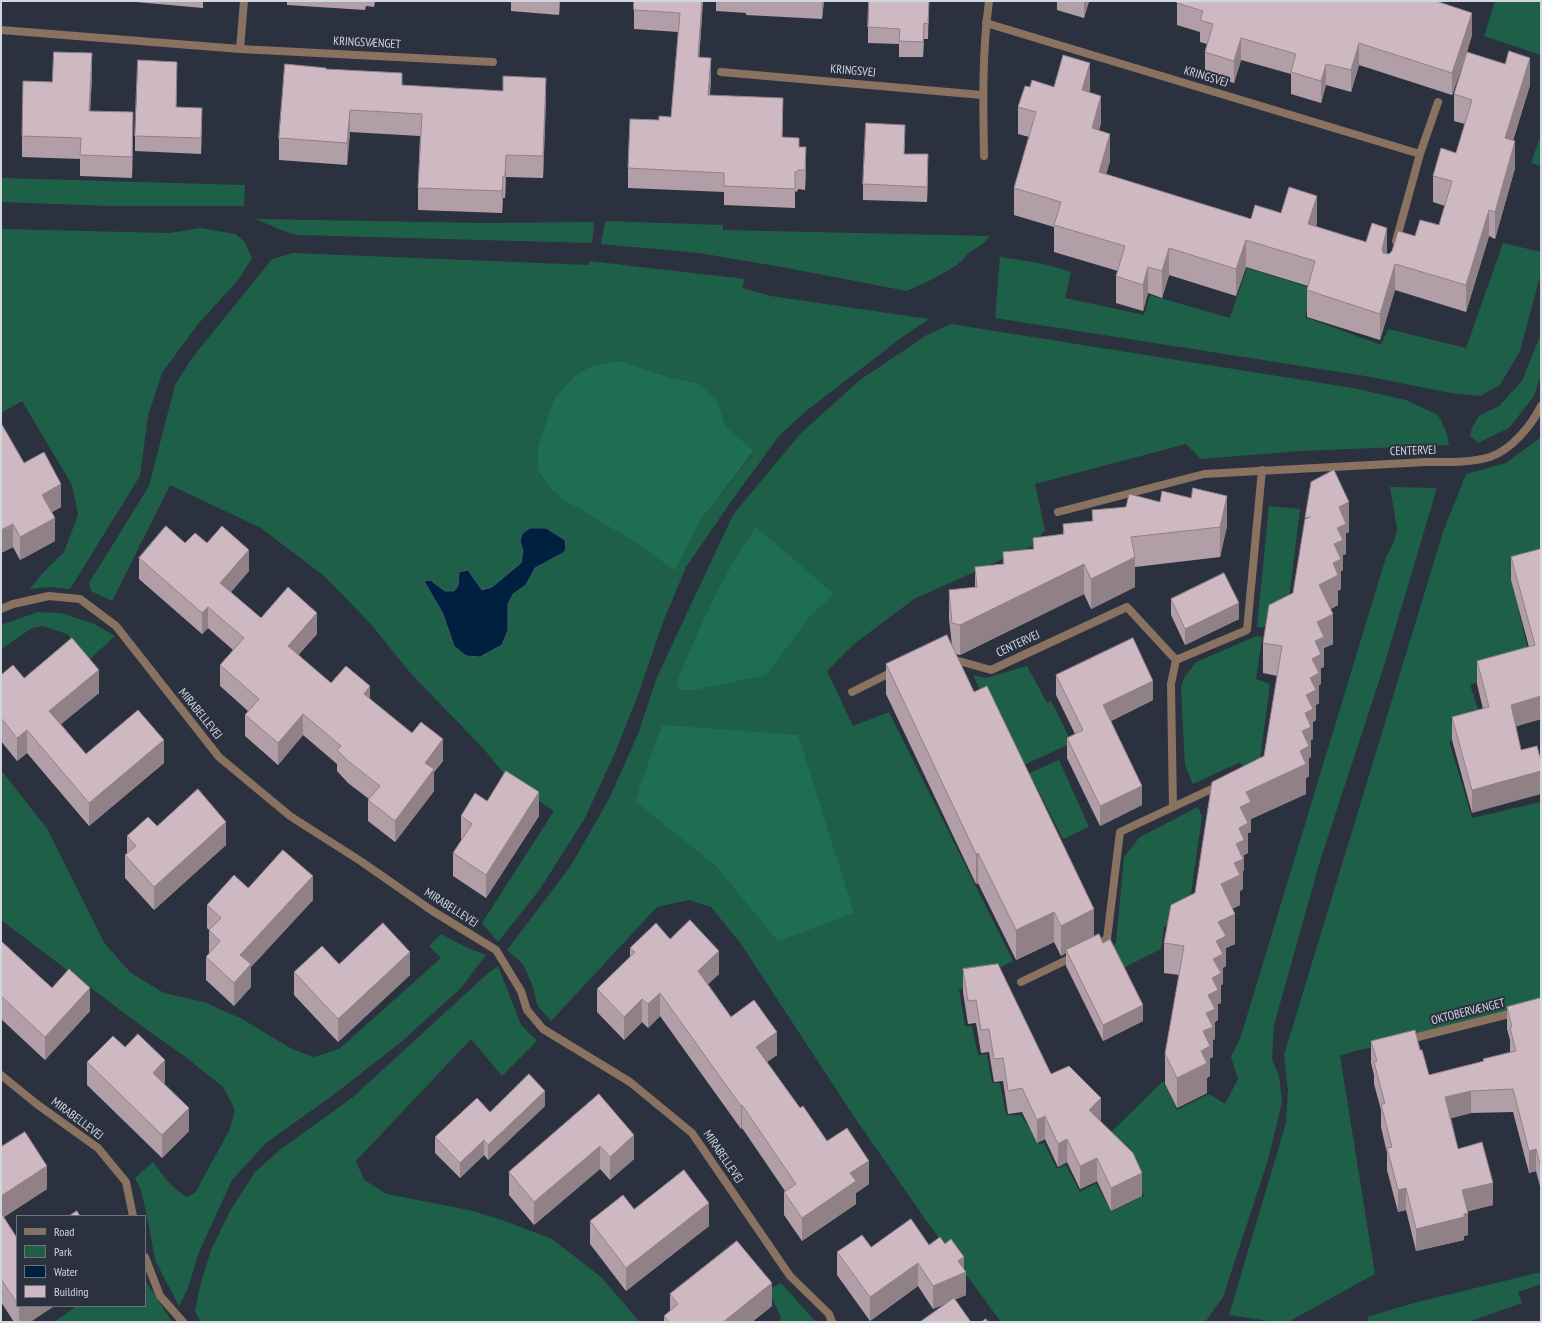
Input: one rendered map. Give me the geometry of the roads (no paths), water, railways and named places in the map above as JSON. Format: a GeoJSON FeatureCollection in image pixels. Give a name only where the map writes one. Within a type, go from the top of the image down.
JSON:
{"type":"FeatureCollection","features":[{"type":"Feature","properties":{"kind":"street"},"geometry":{"type":"LineString","coordinates":[[240,49],[244,1]]}},
{"type":"Feature","properties":{"kind":"street"},"geometry":{"type":"LineString","coordinates":[[984,156],[982,95],[986,23],[989,1]]}},
{"type":"Feature","properties":{"kind":"street","name":"KRINGSVEJ"},"geometry":{"type":"LineString","coordinates":[[986,23],[1420,154]]}},
{"type":"Feature","properties":{"kind":"street","name":"KRINGSVÆNGET"},"geometry":{"type":"LineString","coordinates":[[1,30],[240,49],[493,62]]}},
{"type":"Feature","properties":{"kind":"street","name":"KRINGSVEJ"},"geometry":{"type":"LineString","coordinates":[[721,72],[982,95]]}},
{"type":"Feature","properties":{"kind":"street"},"geometry":{"type":"LineString","coordinates":[[1395,246],[1420,154],[1438,102]]}},
{"type":"Feature","properties":{"kind":"street","name":"CENTERVEJ"},"geometry":{"type":"LineString","coordinates":[[1058,512],[1204,474],[1426,462],[1461,462],[1491,456],[1512,444],[1534,419],[1541,406]]}},
{"type":"Feature","properties":{"kind":"street"},"geometry":{"type":"LineString","coordinates":[[1173,807],[1171,684],[1176,660],[1247,630],[1262,470]]}},
{"type":"Feature","properties":{"kind":"street","name":"MIRABELLEVEJ"},"geometry":{"type":"LineString","coordinates":[[1,609],[13,604],[49,596],[80,599],[116,626],[219,757],[290,816],[362,862],[431,910],[496,950],[521,992],[527,1010],[543,1029],[630,1082],[692,1133],[790,1276],[829,1314],[832,1322]]}},
{"type":"Feature","properties":{"kind":"street","name":"CENTERVEJ"},"geometry":{"type":"LineString","coordinates":[[938,655],[991,670],[1127,607],[1176,660]]}},
{"type":"Feature","properties":{"kind":"street"},"geometry":{"type":"LineString","coordinates":[[852,692],[904,665]]}},
{"type":"Feature","properties":{"kind":"street"},"geometry":{"type":"LineString","coordinates":[[1022,982],[1107,940],[1120,832],[1228,781]]}},
{"type":"Feature","properties":{"kind":"street","name":"OKTOBERVÆNGET"},"geometry":{"type":"LineString","coordinates":[[1400,1041],[1526,1010]]}},
{"type":"Feature","properties":{"kind":"street","name":"MIRABELLEVEJ"},"geometry":{"type":"LineString","coordinates":[[1,1075],[38,1105],[98,1148],[126,1182],[133,1215]]}},
{"type":"Feature","properties":{"kind":"street"},"geometry":{"type":"LineString","coordinates":[[146,1260],[160,1296],[183,1322]]}},
{"type":"Feature","properties":{"kind":"water"},"geometry":{"type":"Polygon","coordinates":[[[530,528],[546,528],[565,540],[566,549],[563,553],[535,568],[526,585],[513,594],[508,604],[508,630],[502,645],[480,657],[466,656],[454,646],[443,614],[424,581],[430,580],[445,591],[454,591],[458,586],[459,572],[468,570],[482,590],[492,587],[521,563],[523,551],[520,541],[522,534],[530,528]]]}}]}
